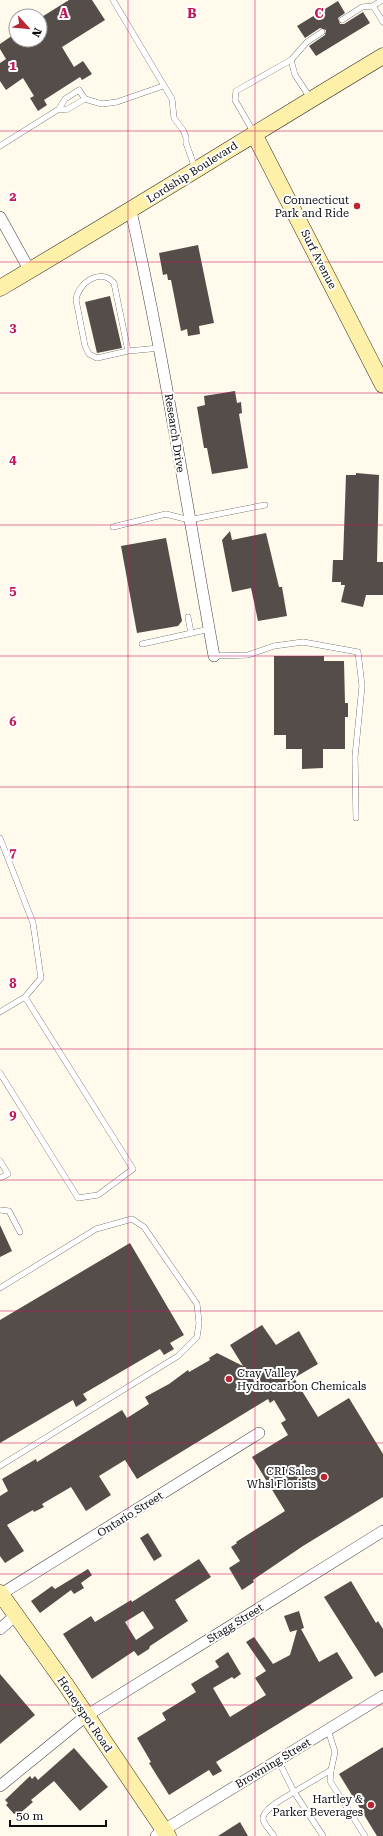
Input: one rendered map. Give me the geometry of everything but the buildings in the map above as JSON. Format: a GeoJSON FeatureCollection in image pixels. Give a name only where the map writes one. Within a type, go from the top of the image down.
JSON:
{"type":"FeatureCollection","features":[{"type":"Feature","properties":{"kind":"main road","name":"Lordship Boulevard"},"geometry":{"type":"LineString","coordinates":[[0,288],[132,210],[196,169],[383,56]]}},
{"type":"Feature","properties":{"kind":"main road","name":"Surf Avenue"},"geometry":{"type":"LineString","coordinates":[[254,134],[383,385]]}},
{"type":"Feature","properties":{"kind":"main road","name":"Honeyspot Road"},"geometry":{"type":"LineString","coordinates":[[0,1594],[86,1716],[163,1834]]}},
{"type":"Feature","properties":{"kind":"street","name":"Research Drive"},"geometry":{"type":"LineString","coordinates":[[132,210],[160,348],[214,656]]}},
{"type":"Feature","properties":{"kind":"street"},"geometry":{"type":"LineString","coordinates":[[0,217],[30,271]]}},
{"type":"Feature","properties":{"kind":"street","name":"Ontario Street"},"geometry":{"type":"LineString","coordinates":[[0,1594],[259,1433]]}},
{"type":"Feature","properties":{"kind":"street","name":"Stagg Street"},"geometry":{"type":"LineString","coordinates":[[0,1786],[86,1716],[383,1531]]}},
{"type":"Feature","properties":{"kind":"street"},"geometry":{"type":"LineString","coordinates":[[0,1629],[16,1615]]}},
{"type":"Feature","properties":{"kind":"street","name":"Browning Street"},"geometry":{"type":"LineString","coordinates":[[163,1834],[278,1760],[383,1696]]}},
{"type":"Feature","properties":{"kind":"lane"},"geometry":{"type":"LineString","coordinates":[[113,0],[172,100],[174,118],[183,130],[186,137],[186,143],[196,169]]}},
{"type":"Feature","properties":{"kind":"lane"},"geometry":{"type":"LineString","coordinates":[[342,20],[362,7],[372,6],[382,0]]}},
{"type":"Feature","properties":{"kind":"lane"},"geometry":{"type":"LineString","coordinates":[[372,6],[383,22]]}},
{"type":"Feature","properties":{"kind":"lane"},"geometry":{"type":"LineString","coordinates":[[254,134],[234,100],[236,91],[291,60],[307,42],[322,32]]}},
{"type":"Feature","properties":{"kind":"lane"},"geometry":{"type":"LineString","coordinates":[[291,60],[295,75],[311,99]]}},
{"type":"Feature","properties":{"kind":"lane"},"geometry":{"type":"LineString","coordinates":[[0,146],[59,109],[65,99],[79,90],[85,99],[102,104],[117,102],[163,86]]}},
{"type":"Feature","properties":{"kind":"lane"},"geometry":{"type":"LineString","coordinates":[[59,109],[66,110],[85,99]]}},
{"type":"Feature","properties":{"kind":"lane"},"geometry":{"type":"LineString","coordinates":[[128,351],[114,283],[105,276],[99,276],[81,285],[77,293],[76,300],[85,346],[89,354],[97,358],[128,351],[160,348]]}},
{"type":"Feature","properties":{"kind":"lane"},"geometry":{"type":"LineString","coordinates":[[112,527],[166,514],[189,520],[265,505]]}},
{"type":"Feature","properties":{"kind":"lane"},"geometry":{"type":"LineString","coordinates":[[188,617],[191,633]]}},
{"type":"Feature","properties":{"kind":"lane"},"geometry":{"type":"LineString","coordinates":[[142,644],[210,629]]}},
{"type":"Feature","properties":{"kind":"lane"},"geometry":{"type":"LineString","coordinates":[[214,656],[248,654],[274,646],[303,642],[358,652],[362,686],[355,757],[356,818]]}},
{"type":"Feature","properties":{"kind":"lane"},"geometry":{"type":"LineString","coordinates":[[0,838],[33,923],[41,978],[25,998],[0,1013]]}},
{"type":"Feature","properties":{"kind":"lane"},"geometry":{"type":"LineString","coordinates":[[0,1073],[78,1198],[98,1195],[132,1169],[25,998]]}},
{"type":"Feature","properties":{"kind":"lane"},"geometry":{"type":"LineString","coordinates":[[0,1161],[8,1174],[0,1178]]}},
{"type":"Feature","properties":{"kind":"lane"},"geometry":{"type":"LineString","coordinates":[[0,1210],[9,1211],[20,1232]]}},
{"type":"Feature","properties":{"kind":"lane"},"geometry":{"type":"LineString","coordinates":[[0,1288],[96,1229],[132,1220],[144,1227],[197,1304],[199,1323],[197,1336],[178,1356],[0,1466]]}},
{"type":"Feature","properties":{"kind":"lane"},"geometry":{"type":"LineString","coordinates":[[328,1729],[335,1752],[330,1781],[365,1836]]}},
{"type":"Feature","properties":{"kind":"lane"},"geometry":{"type":"LineString","coordinates":[[278,1760],[294,1792],[323,1836]]}},
{"type":"Feature","properties":{"kind":"lane"},"geometry":{"type":"LineString","coordinates":[[274,1836],[265,1823],[264,1814],[267,1810],[331,1770]]}},
{"type":"Feature","properties":{"kind":"place","name":"Connecticut Park and Ride"},"geometry":{"type":"Point","coordinates":[357,206]}},
{"type":"Feature","properties":{"kind":"place","name":"Cray Valley Hydrocarbon Chemicals"},"geometry":{"type":"Point","coordinates":[229,1379]}},
{"type":"Feature","properties":{"kind":"place","name":"CRI Sales Whsl Florists"},"geometry":{"type":"Point","coordinates":[324,1477]}},
{"type":"Feature","properties":{"kind":"place","name":"Hartley & Parker Beverages"},"geometry":{"type":"Point","coordinates":[371,1805]}}]}
